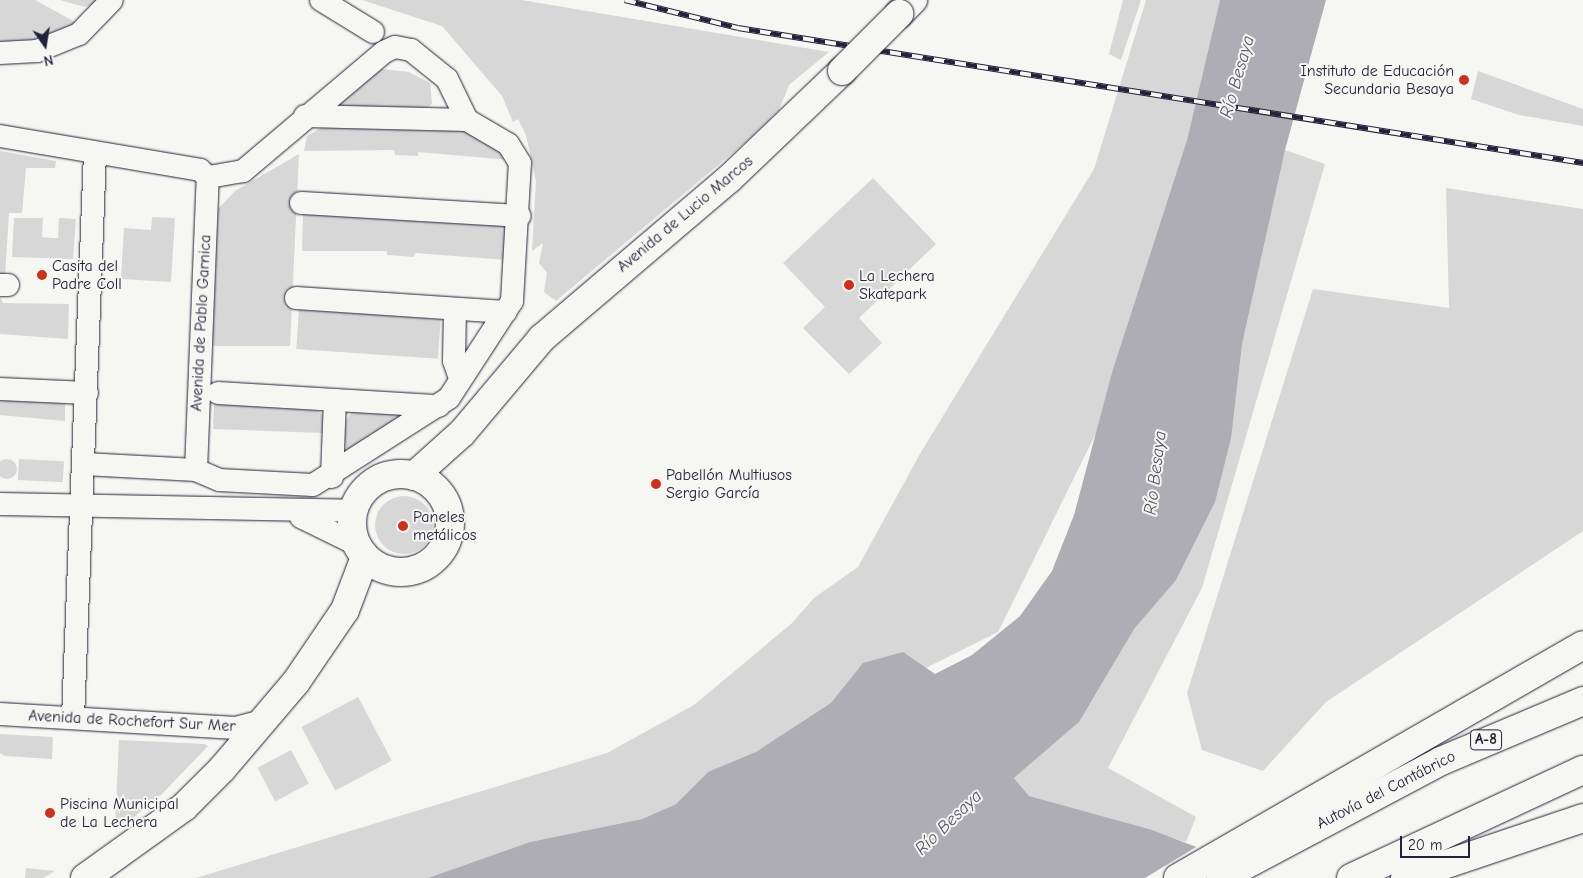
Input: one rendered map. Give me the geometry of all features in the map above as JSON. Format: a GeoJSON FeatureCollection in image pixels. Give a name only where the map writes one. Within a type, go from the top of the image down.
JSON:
{"type":"FeatureCollection","features":[{"type":"Feature","properties":{"kind":"main road","name":"Avenida de Lucio Marcos"},"geometry":{"type":"LineString","coordinates":[[414,476],[462,433],[542,338],[729,179],[906,7]]}},
{"type":"Feature","properties":{"kind":"main road","name":"Avenida de Lucio Marcos"},"geometry":{"type":"LineString","coordinates":[[446,505],[449,471],[462,433]]}},
{"type":"Feature","properties":{"kind":"main road"},"geometry":{"type":"LineString","coordinates":[[85,878],[184,807],[263,721],[345,610],[396,573],[422,567],[443,549],[450,531],[446,505],[429,482],[414,476],[383,477],[359,497],[353,511],[360,550],[345,610]]}},
{"type":"Feature","properties":{"kind":"main road"},"geometry":{"type":"LineString","coordinates":[[360,550],[396,573]]}},
{"type":"Feature","properties":{"kind":"main road"},"geometry":{"type":"LineString","coordinates":[[1178,878],[1387,775],[1583,644]]}},
{"type":"Feature","properties":{"kind":"main road","name":"Autovía del Cantábrico"},"geometry":{"type":"LineString","coordinates":[[1221,878],[1387,775],[1486,740],[1583,701]]}},
{"type":"Feature","properties":{"kind":"main road"},"geometry":{"type":"LineString","coordinates":[[1351,878],[1496,807],[1583,770]]}},
{"type":"Feature","properties":{"kind":"main road"},"geometry":{"type":"LineString","coordinates":[[1405,878],[1513,838],[1583,818]]}},
{"type":"Feature","properties":{"kind":"street"},"geometry":{"type":"LineString","coordinates":[[0,53],[37,51],[79,34],[112,0]]}},
{"type":"Feature","properties":{"kind":"street"},"geometry":{"type":"LineString","coordinates":[[321,0],[373,32]]}},
{"type":"Feature","properties":{"kind":"street"},"geometry":{"type":"LineString","coordinates":[[0,136],[95,154],[200,170],[208,177],[243,171],[305,116],[395,47],[411,50],[430,62],[447,79],[467,120]]}},
{"type":"Feature","properties":{"kind":"street"},"geometry":{"type":"LineString","coordinates":[[84,464],[196,470],[220,480],[313,485],[332,477],[450,398],[460,378],[506,312],[512,301],[520,216],[520,163],[515,152],[490,131],[467,120],[305,116]]}},
{"type":"Feature","properties":{"kind":"street"},"geometry":{"type":"LineString","coordinates":[[73,718],[88,393],[95,154]]}},
{"type":"Feature","properties":{"kind":"street","name":"Avenida de Pablo Garnica"},"geometry":{"type":"LineString","coordinates":[[196,470],[208,177]]}},
{"type":"Feature","properties":{"kind":"street"},"geometry":{"type":"LineString","coordinates":[[301,203],[520,216]]}},
{"type":"Feature","properties":{"kind":"street"},"geometry":{"type":"LineString","coordinates":[[296,298],[506,312]]}},
{"type":"Feature","properties":{"kind":"street"},"geometry":{"type":"LineString","coordinates":[[455,309],[454,360],[460,378]]}},
{"type":"Feature","properties":{"kind":"street"},"geometry":{"type":"LineString","coordinates":[[0,389],[88,393]]}},
{"type":"Feature","properties":{"kind":"street","name":"Avenida de Pablo Garnica"},"geometry":{"type":"LineString","coordinates":[[218,393],[439,406]]}},
{"type":"Feature","properties":{"kind":"street"},"geometry":{"type":"LineString","coordinates":[[332,477],[335,400]]}},
{"type":"Feature","properties":{"kind":"street"},"geometry":{"type":"LineString","coordinates":[[0,504],[294,513],[353,511]]}},
{"type":"Feature","properties":{"kind":"street"},"geometry":{"type":"LineString","coordinates":[[294,513],[360,550]]}},
{"type":"Feature","properties":{"kind":"street","name":"Avenida de Rochefort Sur Mer"},"geometry":{"type":"LineString","coordinates":[[0,714],[236,728],[263,721]]}},
{"type":"Feature","properties":{"kind":"shaded area"},"geometry":{"type":"Polygon","coordinates":[[[0,0],[35,0],[77,23],[58,38],[0,45],[0,0]]]}},
{"type":"Feature","properties":{"kind":"shaded area"},"geometry":{"type":"Polygon","coordinates":[[[60,0],[103,0],[85,7],[60,0]]]}},
{"type":"Feature","properties":{"kind":"shaded area"},"geometry":{"type":"Polygon","coordinates":[[[362,0],[522,0],[829,52],[789,85],[779,110],[748,140],[556,301],[544,292],[547,273],[539,263],[543,243],[532,251],[536,181],[526,135],[518,119],[513,122],[502,96],[442,26],[362,0]]]}},
{"type":"Feature","properties":{"kind":"shaded area"},"geometry":{"type":"Polygon","coordinates":[[[1123,0],[1141,0],[1121,60],[1109,54],[1123,0]]]}},
{"type":"Feature","properties":{"kind":"shaded area"},"geometry":{"type":"Polygon","coordinates":[[[1146,0],[1220,0],[1187,140],[1113,369],[1101,423],[998,632],[732,765],[708,772],[676,804],[642,819],[530,842],[428,878],[196,878],[607,753],[694,705],[792,623],[814,598],[858,567],[921,452],[1094,169],[1146,0]]]}},
{"type":"Feature","properties":{"kind":"shaded area"},"geometry":{"type":"Polygon","coordinates":[[[381,69],[409,72],[430,83],[432,104],[426,109],[336,109],[332,105],[381,69]]]}},
{"type":"Feature","properties":{"kind":"shaded area"},"geometry":{"type":"Polygon","coordinates":[[[1478,71],[1583,109],[1583,126],[1519,115],[1471,99],[1478,71]]]}},
{"type":"Feature","properties":{"kind":"shaded area"},"geometry":{"type":"Polygon","coordinates":[[[323,127],[452,127],[475,134],[510,160],[418,152],[418,156],[395,155],[394,150],[304,151],[307,136],[323,127]]]}},
{"type":"Feature","properties":{"kind":"shaded area"},"geometry":{"type":"Polygon","coordinates":[[[1285,150],[1325,164],[1202,588],[1108,768],[1196,817],[1186,842],[1029,796],[1014,778],[1079,722],[1202,473],[1285,150]]]}},
{"type":"Feature","properties":{"kind":"shaded area"},"geometry":{"type":"Polygon","coordinates":[[[0,151],[56,161],[55,168],[26,168],[22,213],[9,213],[5,277],[0,277],[0,151]]]}},
{"type":"Feature","properties":{"kind":"shaded area"},"geometry":{"type":"Polygon","coordinates":[[[299,154],[290,346],[211,346],[218,209],[235,191],[299,154]]]}},
{"type":"Feature","properties":{"kind":"shaded area","name":"La Lechera Skatepark"},"geometry":{"type":"Polygon","coordinates":[[[873,178],[936,244],[859,318],[882,343],[849,374],[803,328],[825,307],[783,263],[873,178]]]}},
{"type":"Feature","properties":{"kind":"shaded area"},"geometry":{"type":"Polygon","coordinates":[[[1446,188],[1583,209],[1583,531],[1326,702],[1263,771],[1202,750],[1187,693],[1313,289],[1449,308],[1446,188]]]}},
{"type":"Feature","properties":{"kind":"shaded area"},"geometry":{"type":"Polygon","coordinates":[[[303,211],[505,225],[507,260],[415,253],[414,257],[387,255],[387,251],[302,251],[303,211]]]}},
{"type":"Feature","properties":{"kind":"shaded area"},"geometry":{"type":"Polygon","coordinates":[[[152,217],[175,218],[171,282],[121,279],[124,228],[151,230],[152,217]]]}},
{"type":"Feature","properties":{"kind":"shaded area"},"geometry":{"type":"Polygon","coordinates":[[[14,218],[43,218],[42,237],[53,238],[58,238],[59,218],[76,219],[73,259],[12,257],[14,218]]]}},
{"type":"Feature","properties":{"kind":"shaded area"},"geometry":{"type":"Polygon","coordinates":[[[0,296],[3,303],[69,304],[68,339],[0,334],[0,296]]]}},
{"type":"Feature","properties":{"kind":"shaded area"},"geometry":{"type":"Polygon","coordinates":[[[299,309],[441,319],[438,359],[296,349],[299,309]]]}},
{"type":"Feature","properties":{"kind":"shaded area"},"geometry":{"type":"Polygon","coordinates":[[[0,398],[65,401],[65,421],[0,415],[0,398]]]}},
{"type":"Feature","properties":{"kind":"shaded area"},"geometry":{"type":"Polygon","coordinates":[[[214,404],[317,409],[323,416],[323,433],[213,429],[214,404]]]}},
{"type":"Feature","properties":{"kind":"shaded area"},"geometry":{"type":"Polygon","coordinates":[[[352,412],[398,413],[403,416],[346,454],[344,423],[352,412]]]}},
{"type":"Feature","properties":{"kind":"shaded area"},"geometry":{"type":"Polygon","coordinates":[[[7,459],[14,462],[17,469],[14,476],[7,479],[0,476],[-3,469],[0,462],[7,459]]]}},
{"type":"Feature","properties":{"kind":"shaded area"},"geometry":{"type":"Polygon","coordinates":[[[19,459],[64,461],[63,482],[18,480],[19,459]]]}},
{"type":"Feature","properties":{"kind":"shaded area"},"geometry":{"type":"Polygon","coordinates":[[[398,496],[410,496],[425,504],[433,519],[433,531],[425,546],[410,554],[398,554],[383,546],[375,531],[375,519],[383,504],[398,496]]]}},
{"type":"Feature","properties":{"kind":"shaded area"},"geometry":{"type":"Polygon","coordinates":[[[358,697],[392,761],[335,791],[301,727],[358,697]]]}},
{"type":"Feature","properties":{"kind":"shaded area"},"geometry":{"type":"Polygon","coordinates":[[[0,734],[53,737],[52,759],[5,756],[0,753],[0,734]]]}},
{"type":"Feature","properties":{"kind":"shaded area"},"geometry":{"type":"Polygon","coordinates":[[[119,740],[205,744],[208,746],[163,793],[122,827],[115,826],[119,740]]]}},
{"type":"Feature","properties":{"kind":"shaded area"},"geometry":{"type":"Polygon","coordinates":[[[291,750],[309,784],[275,801],[257,768],[291,750]]]}},
{"type":"Feature","properties":{"kind":"shaded area"},"geometry":{"type":"Polygon","coordinates":[[[26,868],[55,871],[43,878],[25,878],[26,868]]]}},
{"type":"Feature","properties":{"kind":"water","name":"Río Besaya"},"geometry":{"type":"Polygon","coordinates":[[[1220,0],[1326,0],[1285,150],[1242,344],[1231,438],[1215,502],[1176,580],[1134,629],[1079,722],[1014,778],[1029,796],[1152,830],[1277,878],[428,878],[530,842],[642,819],[676,804],[708,772],[756,752],[831,703],[863,663],[903,652],[935,674],[972,655],[1020,616],[1052,571],[1074,515],[1113,369],[1187,140],[1220,0]]]}},
{"type":"Feature","properties":{"kind":"pier"},"geometry":{"type":"Polygon","coordinates":[[[1201,844],[1275,873],[1279,878],[1145,878],[1201,844]]]}},
{"type":"Feature","properties":{"kind":"railway"},"geometry":{"type":"LineString","coordinates":[[625,0],[738,28],[1583,163]]}},
{"type":"Feature","properties":{"kind":"place","name":"Instituto de Educación Secundaria Besaya"},"geometry":{"type":"Point","coordinates":[1464,80]}},
{"type":"Feature","properties":{"kind":"place","name":"Casita del Padre Coll"},"geometry":{"type":"Point","coordinates":[42,275]}},
{"type":"Feature","properties":{"kind":"place","name":"La Lechera Skatepark"},"geometry":{"type":"Point","coordinates":[849,285]}},
{"type":"Feature","properties":{"kind":"place","name":"Pabellón Multiusos Sergio García"},"geometry":{"type":"Point","coordinates":[656,484]}},
{"type":"Feature","properties":{"kind":"place","name":"Paneles metálicos"},"geometry":{"type":"Point","coordinates":[403,526]}},
{"type":"Feature","properties":{"kind":"place","name":"Piscina Municipal de La Lechera"},"geometry":{"type":"Point","coordinates":[50,813]}}]}
